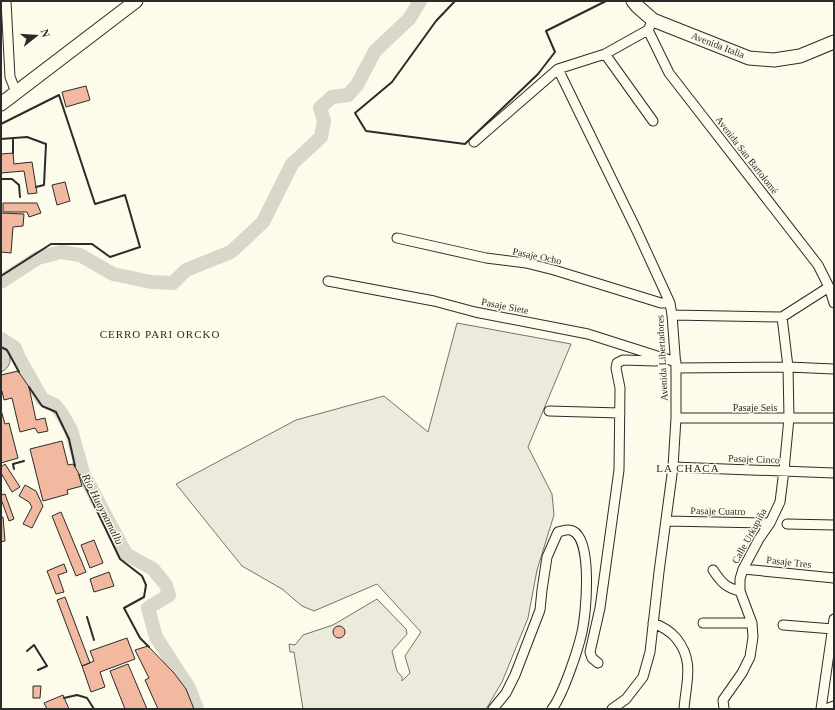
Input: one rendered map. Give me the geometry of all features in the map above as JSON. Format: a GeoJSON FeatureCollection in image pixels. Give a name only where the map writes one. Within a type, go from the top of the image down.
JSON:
{"type":"FeatureCollection","features":[{"type":"Feature","properties":{"kind":"highway"},"geometry":{"type":"LineString","coordinates":[[1,104],[136,1]]}},
{"type":"Feature","properties":{"kind":"highway","name":"Avenida Italia"},"geometry":{"type":"LineString","coordinates":[[633,1],[651,25],[749,58],[774,60],[800,56],[834,42]]}},
{"type":"Feature","properties":{"kind":"street"},"geometry":{"type":"LineString","coordinates":[[6,1],[10,77],[16,92]]}},
{"type":"Feature","properties":{"kind":"street"},"geometry":{"type":"LineString","coordinates":[[474,142],[558,69],[605,54],[651,25]]}},
{"type":"Feature","properties":{"kind":"street","name":"Avenida San Bartolomé"},"geometry":{"type":"LineString","coordinates":[[651,25],[669,73],[818,265],[829,287],[834,303]]}},
{"type":"Feature","properties":{"kind":"street"},"geometry":{"type":"LineString","coordinates":[[605,54],[653,121]]}},
{"type":"Feature","properties":{"kind":"street","name":"Avenida Libertadores"},"geometry":{"type":"LineString","coordinates":[[558,69],[637,231],[670,303],[672,315],[676,365],[676,418],[673,467],[650,652],[643,677],[626,699],[612,709]]}},
{"type":"Feature","properties":{"kind":"street","name":"Pasaje Ocho"},"geometry":{"type":"LineString","coordinates":[[397,238],[486,258],[533,264],[661,303],[670,303]]}},
{"type":"Feature","properties":{"kind":"street","name":"Pasaje Siete"},"geometry":{"type":"LineString","coordinates":[[328,281],[434,301],[475,312],[588,334],[664,359],[676,365],[834,369]]}},
{"type":"Feature","properties":{"kind":"street"},"geometry":{"type":"LineString","coordinates":[[672,315],[782,317],[829,287]]}},
{"type":"Feature","properties":{"kind":"street","name":"Calle Urkupiña"},"geometry":{"type":"LineString","coordinates":[[715,709],[724,705],[750,657],[753,637],[752,622],[740,591],[740,579],[742,569],[770,523],[780,502],[789,418],[788,367],[782,317]]}},
{"type":"Feature","properties":{"kind":"street"},"geometry":{"type":"LineString","coordinates":[[598,663],[592,658],[590,652],[600,608],[619,470],[620,388],[616,368],[617,363],[623,360],[655,361],[664,359]]}},
{"type":"Feature","properties":{"kind":"street"},"geometry":{"type":"LineString","coordinates":[[549,411],[620,413]]}},
{"type":"Feature","properties":{"kind":"street","name":"Pasaje Seis"},"geometry":{"type":"LineString","coordinates":[[676,418],[834,418]]}},
{"type":"Feature","properties":{"kind":"street","name":"Pasaje Cinco"},"geometry":{"type":"LineString","coordinates":[[673,467],[834,473]]}},
{"type":"Feature","properties":{"kind":"street","name":"Pasaje Cuatro"},"geometry":{"type":"LineString","coordinates":[[666,521],[770,523]]}},
{"type":"Feature","properties":{"kind":"street"},"geometry":{"type":"LineString","coordinates":[[787,524],[834,525]]}},
{"type":"Feature","properties":{"kind":"street"},"geometry":{"type":"LineString","coordinates":[[494,709],[506,693],[515,675],[540,610],[547,557],[558,532],[565,530],[573,531],[580,538],[587,564],[587,587],[582,631],[561,691],[552,709]]}},
{"type":"Feature","properties":{"kind":"street","name":"Pasaje Tres"},"geometry":{"type":"LineString","coordinates":[[742,569],[834,578]]}},
{"type":"Feature","properties":{"kind":"street"},"geometry":{"type":"LineString","coordinates":[[713,570],[720,580],[730,589],[740,591]]}},
{"type":"Feature","properties":{"kind":"street"},"geometry":{"type":"LineString","coordinates":[[821,709],[834,619]]}},
{"type":"Feature","properties":{"kind":"street"},"geometry":{"type":"LineString","coordinates":[[703,623],[752,622]]}},
{"type":"Feature","properties":{"kind":"street"},"geometry":{"type":"LineString","coordinates":[[653,623],[659,625],[672,634],[681,644],[687,655],[688,672],[684,709]]}},
{"type":"Feature","properties":{"kind":"street"},"geometry":{"type":"LineString","coordinates":[[782,625],[833,629]]}},
{"type":"Feature","properties":{"kind":"street"},"geometry":{"type":"LineString","coordinates":[[572,661],[590,652]]}},
{"type":"Feature","properties":{"kind":"street"},"geometry":{"type":"LineString","coordinates":[[826,709],[834,706]]}},
{"type":"Feature","properties":{"kind":"shaded area"},"geometry":{"type":"Polygon","coordinates":[[[457,323],[571,344],[528,447],[552,494],[554,515],[537,570],[528,618],[502,682],[486,709],[303,709],[294,652],[290,652],[289,644],[295,645],[303,635],[333,625],[377,599],[406,629],[407,634],[392,651],[397,671],[402,677],[402,681],[410,673],[405,656],[421,632],[377,584],[314,611],[302,606],[282,589],[242,566],[176,484],[296,420],[384,396],[428,432],[457,323]]]}},
{"type":"Feature","properties":{"kind":"shaded area"},"geometry":{"type":"Polygon","coordinates":[[[1,347],[8,352],[10,360],[8,367],[1,372],[1,347]]]}},
{"type":"Feature","properties":{"kind":"building"},"geometry":{"type":"Polygon","coordinates":[[[86,86],[90,100],[66,107],[62,92],[86,86]]]}},
{"type":"Feature","properties":{"kind":"building"},"geometry":{"type":"Polygon","coordinates":[[[13,153],[14,164],[32,162],[37,193],[28,194],[24,171],[1,173],[1,154],[13,153]]]}},
{"type":"Feature","properties":{"kind":"building"},"geometry":{"type":"Polygon","coordinates":[[[65,182],[70,201],[57,205],[52,185],[65,182]]]}},
{"type":"Feature","properties":{"kind":"building"},"geometry":{"type":"Polygon","coordinates":[[[3,203],[37,203],[41,213],[29,217],[27,212],[3,212],[3,203]]]}},
{"type":"Feature","properties":{"kind":"building"},"geometry":{"type":"Polygon","coordinates":[[[1,213],[24,214],[23,226],[13,227],[11,253],[1,252],[1,213]]]}},
{"type":"Feature","properties":{"kind":"building"},"geometry":{"type":"Polygon","coordinates":[[[18,371],[29,387],[36,420],[45,418],[48,431],[38,433],[35,428],[20,432],[12,398],[4,400],[2,391],[1,392],[1,375],[18,371]]]}},
{"type":"Feature","properties":{"kind":"building"},"geometry":{"type":"Polygon","coordinates":[[[1,410],[5,424],[9,423],[18,458],[1,463],[1,410]]]}},
{"type":"Feature","properties":{"kind":"building"},"geometry":{"type":"Polygon","coordinates":[[[62,441],[68,465],[73,464],[78,472],[82,486],[67,490],[68,494],[43,501],[30,449],[62,441]]]}},
{"type":"Feature","properties":{"kind":"building"},"geometry":{"type":"Polygon","coordinates":[[[5,464],[20,487],[12,492],[1,473],[1,467],[5,464]]]}},
{"type":"Feature","properties":{"kind":"building"},"geometry":{"type":"Polygon","coordinates":[[[25,485],[36,491],[43,506],[32,528],[23,524],[32,507],[29,502],[19,496],[25,485]]]}},
{"type":"Feature","properties":{"kind":"building"},"geometry":{"type":"Polygon","coordinates":[[[5,494],[14,519],[9,521],[1,499],[1,495],[5,494]]]}},
{"type":"Feature","properties":{"kind":"building"},"geometry":{"type":"Polygon","coordinates":[[[61,512],[86,572],[76,576],[52,516],[61,512]]]}},
{"type":"Feature","properties":{"kind":"building"},"geometry":{"type":"Polygon","coordinates":[[[1,517],[3,517],[5,541],[1,542],[1,517]]]}},
{"type":"Feature","properties":{"kind":"building"},"geometry":{"type":"Polygon","coordinates":[[[94,540],[103,563],[90,568],[81,545],[94,540]]]}},
{"type":"Feature","properties":{"kind":"building"},"geometry":{"type":"Polygon","coordinates":[[[64,564],[67,572],[58,575],[64,592],[56,594],[47,571],[64,564]]]}},
{"type":"Feature","properties":{"kind":"building"},"geometry":{"type":"Polygon","coordinates":[[[109,572],[114,586],[94,592],[90,579],[109,572]]]}},
{"type":"Feature","properties":{"kind":"building"},"geometry":{"type":"Polygon","coordinates":[[[65,597],[90,663],[82,666],[57,600],[65,597]]]}},
{"type":"Feature","properties":{"kind":"building"},"geometry":{"type":"Polygon","coordinates":[[[339,626],[343,628],[345,632],[343,636],[339,638],[335,636],[333,632],[335,628],[339,626]]]}},
{"type":"Feature","properties":{"kind":"building"},"geometry":{"type":"Polygon","coordinates":[[[127,638],[135,659],[100,672],[105,687],[91,692],[82,666],[94,661],[90,651],[127,638]]]}},
{"type":"Feature","properties":{"kind":"building"},"geometry":{"type":"Polygon","coordinates":[[[148,646],[174,673],[186,689],[194,709],[158,709],[145,680],[149,678],[135,650],[148,646]]]}},
{"type":"Feature","properties":{"kind":"building"},"geometry":{"type":"Polygon","coordinates":[[[128,664],[147,709],[125,709],[110,671],[128,664]]]}},
{"type":"Feature","properties":{"kind":"building"},"geometry":{"type":"Polygon","coordinates":[[[33,686],[41,686],[40,698],[33,698],[33,686]]]}},
{"type":"Feature","properties":{"kind":"building"},"geometry":{"type":"Polygon","coordinates":[[[63,695],[69,709],[47,709],[44,703],[63,695]]]}},
{"type":"Feature","properties":{"kind":"waterway","name":"Río Huaynamallu"},"geometry":{"type":"LineString","coordinates":[[1,282],[38,258],[61,252],[80,255],[113,274],[151,282],[173,283],[186,270],[231,252],[263,222],[292,164],[321,137],[324,121],[320,108],[332,97],[348,95],[357,85],[375,51],[409,19],[420,1]]}},
{"type":"Feature","properties":{"kind":"waterway","name":"Río Huaynamallu"},"geometry":{"type":"LineString","coordinates":[[1,339],[15,348],[42,399],[55,405],[62,414],[71,430],[83,473],[126,554],[153,569],[166,585],[169,595],[148,608],[156,637],[189,688],[197,709]]}},
{"type":"Feature","properties":{"kind":"wall"},"geometry":{"type":"LineString","coordinates":[[455,1],[436,21],[392,82],[355,113],[366,131],[465,144],[538,74],[555,52],[546,31],[606,1]]}},
{"type":"Feature","properties":{"kind":"wall"},"geometry":{"type":"LineString","coordinates":[[1,124],[59,95],[95,204],[125,195],[140,247],[110,257],[92,244],[51,244],[1,276]]}},
{"type":"Feature","properties":{"kind":"wall"},"geometry":{"type":"LineString","coordinates":[[1,139],[27,137],[46,144],[44,185],[36,187]]}},
{"type":"Feature","properties":{"kind":"wall"},"geometry":{"type":"LineString","coordinates":[[13,138],[13,153]]}},
{"type":"Feature","properties":{"kind":"wall"},"geometry":{"type":"LineString","coordinates":[[1,179],[12,179],[19,185],[20,197]]}},
{"type":"Feature","properties":{"kind":"wall"},"geometry":{"type":"LineString","coordinates":[[1,347],[7,350],[19,372]]}},
{"type":"Feature","properties":{"kind":"wall"},"geometry":{"type":"LineString","coordinates":[[29,387],[42,406],[56,412],[69,439],[75,466]]}},
{"type":"Feature","properties":{"kind":"wall"},"geometry":{"type":"LineString","coordinates":[[14,469],[13,464],[24,461]]}},
{"type":"Feature","properties":{"kind":"wall"},"geometry":{"type":"LineString","coordinates":[[80,475],[120,559],[142,576],[146,585],[144,597],[124,608],[140,638],[149,647]]}},
{"type":"Feature","properties":{"kind":"wall"},"geometry":{"type":"LineString","coordinates":[[87,617],[94,640]]}},
{"type":"Feature","properties":{"kind":"wall"},"geometry":{"type":"LineString","coordinates":[[27,651],[34,645],[47,666],[38,670]]}},
{"type":"Feature","properties":{"kind":"wall"},"geometry":{"type":"LineString","coordinates":[[64,698],[77,695],[87,698],[94,709]]}},
{"type":"Feature","properties":{"kind":"district","name":"CERRO PARI ORCKO"},"geometry":{"type":"Point","coordinates":[160,334]}},
{"type":"Feature","properties":{"kind":"district","name":"LA CHACA"},"geometry":{"type":"Point","coordinates":[688,468]}}]}
